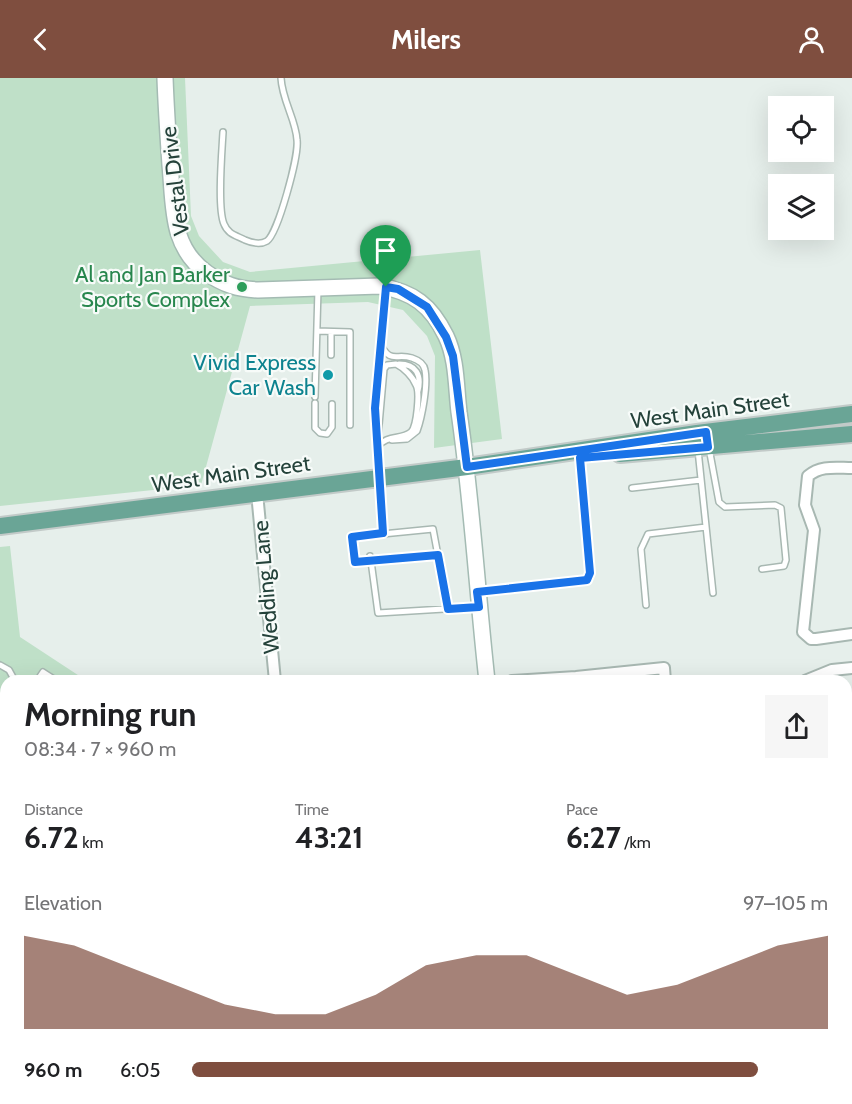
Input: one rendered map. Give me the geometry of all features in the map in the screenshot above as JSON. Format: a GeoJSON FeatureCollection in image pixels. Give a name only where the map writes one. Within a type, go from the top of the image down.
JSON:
{"type":"FeatureCollection","features":[{"type":"Feature","properties":{"kind":"main road","name":"West Main Street"},"geometry":{"type":"LineString","coordinates":[[467,467],[580,458],[704,442],[852,414]]}},
{"type":"Feature","properties":{"kind":"main road","name":"West Main Street"},"geometry":{"type":"LineString","coordinates":[[0,526],[467,467],[704,442],[852,434]]}},
{"type":"Feature","properties":{"kind":"street","name":"Vestal Drive"},"geometry":{"type":"LineString","coordinates":[[165,78],[174,219],[180,242],[198,267],[225,284],[240,289],[386,287],[398,289],[427,307],[446,337],[453,356],[467,467],[486,675]]}},
{"type":"Feature","properties":{"kind":"street"},"geometry":{"type":"LineString","coordinates":[[852,468],[821,469],[808,476],[805,505],[814,530],[802,632],[811,639],[852,634]]}},
{"type":"Feature","properties":{"kind":"street","name":"Wedding Lane"},"geometry":{"type":"LineString","coordinates":[[257,493],[274,675]]}},
{"type":"Feature","properties":{"kind":"street"},"geometry":{"type":"LineString","coordinates":[[602,675],[664,668],[665,675]]}},
{"type":"Feature","properties":{"kind":"street"},"geometry":{"type":"LineString","coordinates":[[820,675],[832,670],[852,668]]}},
{"type":"Feature","properties":{"kind":"lane"},"geometry":{"type":"LineString","coordinates":[[223,132],[222,222],[229,232],[253,243],[266,242],[274,233],[294,170],[297,140],[281,78]]}},
{"type":"Feature","properties":{"kind":"lane"},"geometry":{"type":"LineString","coordinates":[[386,287],[375,408],[376,447],[381,477],[385,533],[388,540]]}},
{"type":"Feature","properties":{"kind":"lane"},"geometry":{"type":"LineString","coordinates":[[318,288],[315,429],[320,433],[327,434],[332,427],[332,404]]}},
{"type":"Feature","properties":{"kind":"lane"},"geometry":{"type":"LineString","coordinates":[[317,331],[350,332],[350,425]]}},
{"type":"Feature","properties":{"kind":"lane"},"geometry":{"type":"LineString","coordinates":[[331,332],[331,355]]}},
{"type":"Feature","properties":{"kind":"lane"},"geometry":{"type":"LineString","coordinates":[[376,447],[385,442],[407,439],[417,431],[425,378],[425,371],[419,361],[411,357],[386,355],[380,344]]}},
{"type":"Feature","properties":{"kind":"lane"},"geometry":{"type":"LineString","coordinates":[[376,447],[382,440],[409,434],[415,425],[418,388],[400,365],[394,364]]}},
{"type":"Feature","properties":{"kind":"lane"},"geometry":{"type":"LineString","coordinates":[[376,447],[384,369],[387,365],[407,364],[417,370],[420,380],[417,395]]}},
{"type":"Feature","properties":{"kind":"lane"},"geometry":{"type":"LineString","coordinates":[[704,442],[701,480],[713,593]]}},
{"type":"Feature","properties":{"kind":"lane"},"geometry":{"type":"LineString","coordinates":[[704,442],[719,502],[725,507],[775,505],[781,508],[786,560],[784,566],[762,569]]}},
{"type":"Feature","properties":{"kind":"lane"},"geometry":{"type":"LineString","coordinates":[[370,558],[378,613],[448,609],[478,600],[587,580],[590,573],[580,458]]}},
{"type":"Feature","properties":{"kind":"lane"},"geometry":{"type":"LineString","coordinates":[[632,488],[701,480]]}},
{"type":"Feature","properties":{"kind":"lane"},"geometry":{"type":"LineString","coordinates":[[646,605],[641,549],[648,534],[706,527]]}},
{"type":"Feature","properties":{"kind":"lane"},"geometry":{"type":"LineString","coordinates":[[438,555],[409,554],[355,562],[352,537],[406,531],[418,533],[433,529],[438,555],[448,609]]}},
{"type":"Feature","properties":{"kind":"lane"},"geometry":{"type":"LineString","coordinates":[[406,531],[407,538]]}},
{"type":"Feature","properties":{"kind":"lane"},"geometry":{"type":"LineString","coordinates":[[396,532],[397,539]]}},
{"type":"Feature","properties":{"kind":"lane"},"geometry":{"type":"LineString","coordinates":[[376,534],[377,542]]}},
{"type":"Feature","properties":{"kind":"lane"},"geometry":{"type":"LineString","coordinates":[[368,535],[369,543]]}},
{"type":"Feature","properties":{"kind":"lane"},"geometry":{"type":"LineString","coordinates":[[0,665],[9,669],[12,675]]}},
{"type":"Feature","properties":{"kind":"green space","name":"Al and Jan Barker Sports Complex"},"geometry":{"type":"Polygon","coordinates":[[[0,78],[185,78],[191,216],[199,236],[223,262],[250,272],[480,250],[502,439],[434,448],[435,356],[427,336],[403,310],[368,302],[250,306],[201,485],[0,506],[0,78]]]}},
{"type":"Feature","properties":{"kind":"green space"},"geometry":{"type":"Polygon","coordinates":[[[10,546],[20,637],[78,675],[0,675],[0,547],[10,546]]]}},
{"type":"Feature","properties":{"kind":"place","name":"Al and Jan Barker Sports Complex"},"geometry":{"type":"Point","coordinates":[242,287]}},
{"type":"Feature","properties":{"kind":"place","name":"Vivid Express Car Wash"},"geometry":{"type":"Point","coordinates":[328,375]}},
{"type":"Feature","properties":{"kind":"route"},"geometry":{"type":"LineString","coordinates":[[386,287],[398,289],[427,307],[446,337],[453,356],[467,467],[706,432],[708,447],[580,458],[590,573],[587,580],[477,592],[479,607],[448,609],[438,555],[355,562],[352,537],[383,533],[375,408],[386,287]]}}]}
